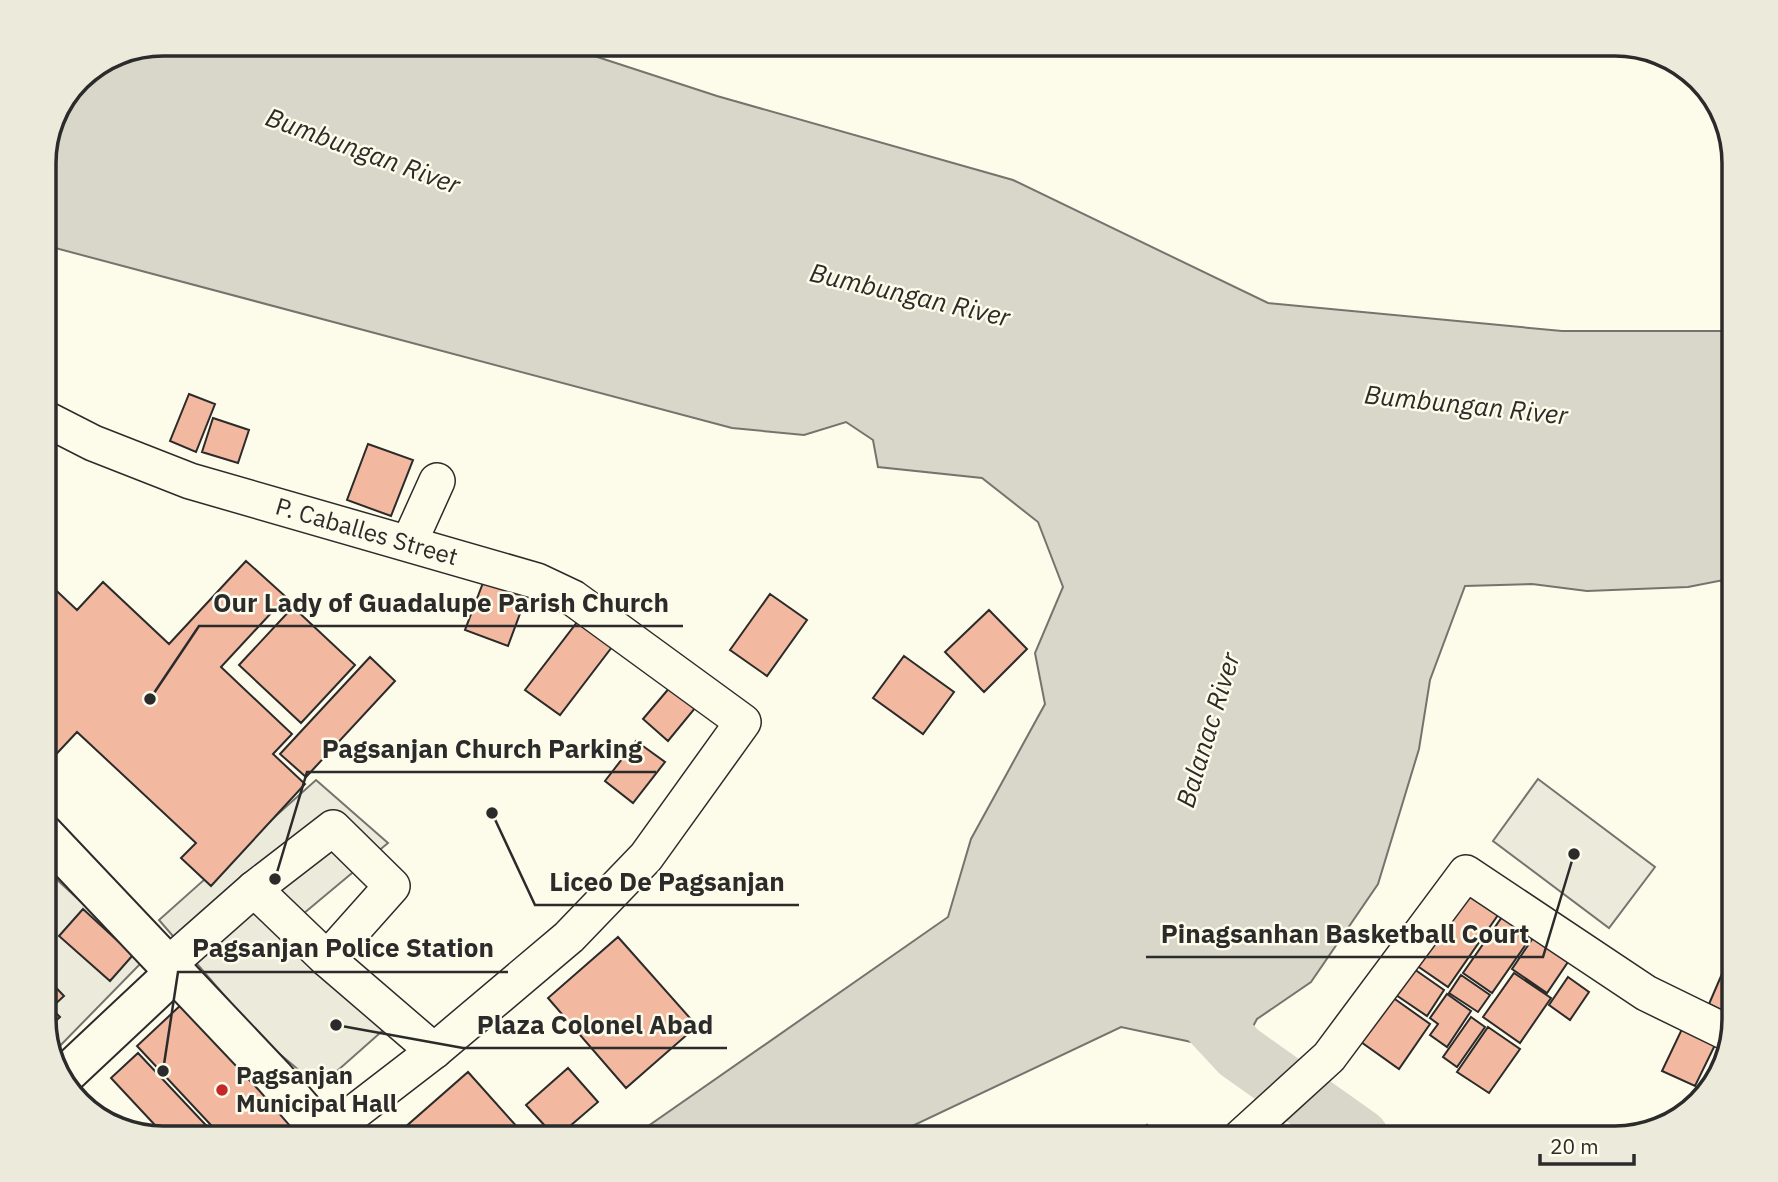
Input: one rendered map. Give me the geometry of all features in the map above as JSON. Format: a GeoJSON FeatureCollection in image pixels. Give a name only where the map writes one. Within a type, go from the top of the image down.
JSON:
{"type":"FeatureCollection","features":[{"type":"Feature","properties":{"kind":"main road"},"geometry":{"type":"LineString","coordinates":[[56,854],[172,968],[275,1077],[315,1126]]}},
{"type":"Feature","properties":{"kind":"main road"},"geometry":{"type":"LineString","coordinates":[[69,1071],[172,968]]}},
{"type":"Feature","properties":{"kind":"street","name":"P. Caballes Street"},"geometry":{"type":"LineString","coordinates":[[56,424],[124,457],[190,481],[537,581],[573,598],[743,722],[646,857],[569,937],[435,1051]]}},
{"type":"Feature","properties":{"kind":"street"},"geometry":{"type":"LineString","coordinates":[[409,543],[437,481]]}},
{"type":"Feature","properties":{"kind":"street"},"geometry":{"type":"LineString","coordinates":[[172,968],[254,889],[333,828],[392,886],[327,959]]}},
{"type":"Feature","properties":{"kind":"street"},"geometry":{"type":"LineString","coordinates":[[1254,1126],[1329,1057],[1466,873],[1646,993],[1721,1030]]}},
{"type":"Feature","properties":{"kind":"street"},"geometry":{"type":"LineString","coordinates":[[254,889],[327,959],[435,1051],[338,1126]]}},
{"type":"Feature","properties":{"kind":"shaded area"},"geometry":{"type":"Polygon","coordinates":[[[1538,779],[1655,867],[1609,928],[1493,841],[1538,779]]]}},
{"type":"Feature","properties":{"kind":"shaded area"},"geometry":{"type":"Polygon","coordinates":[[[316,780],[388,843],[303,914],[406,1010],[319,1087],[263,1040],[159,920],[316,780]]]}},
{"type":"Feature","properties":{"kind":"shaded area"},"geometry":{"type":"Polygon","coordinates":[[[56,879],[144,960],[60,1046],[56,1026],[56,879]]]}},
{"type":"Feature","properties":{"kind":"water"},"geometry":{"type":"Polygon","coordinates":[[[594,56],[717,96],[1013,180],[1268,303],[1562,331],[1722,331],[1722,580],[1688,587],[1587,591],[1532,584],[1465,586],[1430,680],[1419,749],[1378,884],[1311,982],[1257,1019],[1239,1052],[1121,1027],[912,1126],[648,1126],[948,917],[971,839],[1045,704],[1035,653],[1063,587],[1038,522],[982,478],[878,467],[873,440],[846,422],[804,435],[732,428],[56,248],[56,156],[64,122],[87,87],[122,64],[142,58],[594,56]]]}},
{"type":"Feature","properties":{"kind":"building"},"geometry":{"type":"Polygon","coordinates":[[[189,394],[215,404],[196,452],[170,441],[189,394]]]}},
{"type":"Feature","properties":{"kind":"building"},"geometry":{"type":"Polygon","coordinates":[[[213,418],[249,430],[238,463],[202,452],[213,418]]]}},
{"type":"Feature","properties":{"kind":"building"},"geometry":{"type":"Polygon","coordinates":[[[368,444],[413,460],[391,516],[347,500],[368,444]]]}},
{"type":"Feature","properties":{"kind":"building"},"geometry":{"type":"Polygon","coordinates":[[[246,561],[286,597],[221,667],[292,734],[273,754],[305,784],[211,886],[181,858],[196,843],[77,732],[56,754],[56,590],[77,610],[103,582],[169,644],[246,561]]]}},
{"type":"Feature","properties":{"kind":"building"},"geometry":{"type":"Polygon","coordinates":[[[486,575],[528,592],[508,646],[465,630],[486,575]]]}},
{"type":"Feature","properties":{"kind":"building"},"geometry":{"type":"Polygon","coordinates":[[[770,594],[807,620],[767,676],[730,650],[770,594]]]}},
{"type":"Feature","properties":{"kind":"building"},"geometry":{"type":"Polygon","coordinates":[[[293,607],[355,665],[301,723],[239,665],[293,607]]]}},
{"type":"Feature","properties":{"kind":"building"},"geometry":{"type":"Polygon","coordinates":[[[989,610],[1027,649],[984,692],[945,652],[989,610]]]}},
{"type":"Feature","properties":{"kind":"building"},"geometry":{"type":"Polygon","coordinates":[[[578,621],[612,647],[560,715],[525,690],[578,621]]]}},
{"type":"Feature","properties":{"kind":"building"},"geometry":{"type":"Polygon","coordinates":[[[904,656],[954,692],[923,734],[873,698],[904,656]]]}},
{"type":"Feature","properties":{"kind":"building"},"geometry":{"type":"Polygon","coordinates":[[[370,657],[395,681],[306,777],[280,754],[370,657]]]}},
{"type":"Feature","properties":{"kind":"building"},"geometry":{"type":"Polygon","coordinates":[[[671,686],[696,707],[668,741],[643,719],[671,686]]]}},
{"type":"Feature","properties":{"kind":"building"},"geometry":{"type":"Polygon","coordinates":[[[636,741],[665,762],[633,803],[605,781],[636,741]]]}},
{"type":"Feature","properties":{"kind":"building"},"geometry":{"type":"Polygon","coordinates":[[[1466,894],[1498,915],[1448,987],[1416,965],[1466,894]]]}},
{"type":"Feature","properties":{"kind":"building"},"geometry":{"type":"Polygon","coordinates":[[[83,909],[133,955],[110,981],[59,936],[83,909]]]}},
{"type":"Feature","properties":{"kind":"building"},"geometry":{"type":"Polygon","coordinates":[[[1502,917],[1531,937],[1492,993],[1463,973],[1502,917]]]}},
{"type":"Feature","properties":{"kind":"building"},"geometry":{"type":"Polygon","coordinates":[[[1535,935],[1570,959],[1547,993],[1512,969],[1535,935]]]}},
{"type":"Feature","properties":{"kind":"building"},"geometry":{"type":"Polygon","coordinates":[[[618,937],[697,1026],[626,1088],[548,998],[618,937]]]}},
{"type":"Feature","properties":{"kind":"building"},"geometry":{"type":"Polygon","coordinates":[[[1414,969],[1444,990],[1427,1016],[1396,995],[1414,969]]]}},
{"type":"Feature","properties":{"kind":"building"},"geometry":{"type":"Polygon","coordinates":[[[1514,973],[1551,998],[1520,1043],[1483,1017],[1514,973]]]}},
{"type":"Feature","properties":{"kind":"building"},"geometry":{"type":"Polygon","coordinates":[[[1722,974],[1722,1010],[1709,1004],[1722,974]]]}},
{"type":"Feature","properties":{"kind":"building"},"geometry":{"type":"Polygon","coordinates":[[[1461,975],[1490,995],[1478,1012],[1449,993],[1461,975]]]}},
{"type":"Feature","properties":{"kind":"building"},"geometry":{"type":"Polygon","coordinates":[[[1568,977],[1589,992],[1570,1020],[1549,1005],[1568,977]]]}},
{"type":"Feature","properties":{"kind":"building"},"geometry":{"type":"Polygon","coordinates":[[[56,988],[64,996],[56,1003],[56,988]]]}},
{"type":"Feature","properties":{"kind":"building"},"geometry":{"type":"Polygon","coordinates":[[[1447,994],[1471,1011],[1447,1047],[1430,1035],[1438,1024],[1430,1018],[1447,994]]]}},
{"type":"Feature","properties":{"kind":"building"},"geometry":{"type":"Polygon","coordinates":[[[1392,997],[1430,1024],[1399,1069],[1361,1042],[1392,997]]]}},
{"type":"Feature","properties":{"kind":"building","name":"Pagsanjan Municipal Hall"},"geometry":{"type":"Polygon","coordinates":[[[183,1003],[291,1126],[212,1126],[137,1046],[183,1003]]]}},
{"type":"Feature","properties":{"kind":"building"},"geometry":{"type":"Polygon","coordinates":[[[1471,1017],[1485,1027],[1457,1067],[1443,1057],[1471,1017]]]}},
{"type":"Feature","properties":{"kind":"building"},"geometry":{"type":"Polygon","coordinates":[[[1488,1027],[1520,1049],[1489,1093],[1457,1072],[1488,1027]]]}},
{"type":"Feature","properties":{"kind":"building"},"geometry":{"type":"Polygon","coordinates":[[[1682,1029],[1715,1045],[1695,1086],[1662,1071],[1682,1029]]]}},
{"type":"Feature","properties":{"kind":"building"},"geometry":{"type":"Polygon","coordinates":[[[138,1053],[207,1126],[155,1125],[111,1078],[138,1053]]]}},
{"type":"Feature","properties":{"kind":"building"},"geometry":{"type":"Polygon","coordinates":[[[568,1068],[598,1102],[570,1126],[545,1126],[526,1105],[568,1068]]]}},
{"type":"Feature","properties":{"kind":"building"},"geometry":{"type":"Polygon","coordinates":[[[468,1072],[516,1126],[406,1126],[468,1072]]]}},
{"type":"Feature","properties":{"kind":"waterway"},"geometry":{"type":"LineString","coordinates":[[1185,994],[1239,1052],[1343,1126]]}},
{"type":"Feature","properties":{"kind":"place","name":"Our Lady of Guadalupe Parish Church"},"geometry":{"type":"Point","coordinates":[150,699]}},
{"type":"Feature","properties":{"kind":"place","name":"Liceo De Pagsanjan"},"geometry":{"type":"Point","coordinates":[492,813]}},
{"type":"Feature","properties":{"kind":"place","name":"Pinagsanhan Basketball Court"},"geometry":{"type":"Point","coordinates":[1574,854]}},
{"type":"Feature","properties":{"kind":"place","name":"Pagsanjan Church Parking"},"geometry":{"type":"Point","coordinates":[275,879]}},
{"type":"Feature","properties":{"kind":"place","name":"Plaza Colonel Abad"},"geometry":{"type":"Point","coordinates":[336,1025]}},
{"type":"Feature","properties":{"kind":"place","name":"Pagsanjan Police Station"},"geometry":{"type":"Point","coordinates":[163,1071]}},
{"type":"Feature","properties":{"kind":"place","name":"Pagsanjan Municipal Hall"},"geometry":{"type":"Point","coordinates":[222,1090]}},
{"type":"Feature","properties":{"kind":"water label","name":"Bumbungan River"},"geometry":{"type":"Point","coordinates":[363,151]}},
{"type":"Feature","properties":{"kind":"water label","name":"Bumbungan River"},"geometry":{"type":"Point","coordinates":[910,295]}},
{"type":"Feature","properties":{"kind":"water label","name":"Bumbungan River"},"geometry":{"type":"Point","coordinates":[1466,405]}},
{"type":"Feature","properties":{"kind":"water label","name":"Balanac River"},"geometry":{"type":"Point","coordinates":[1208,730]}}]}
